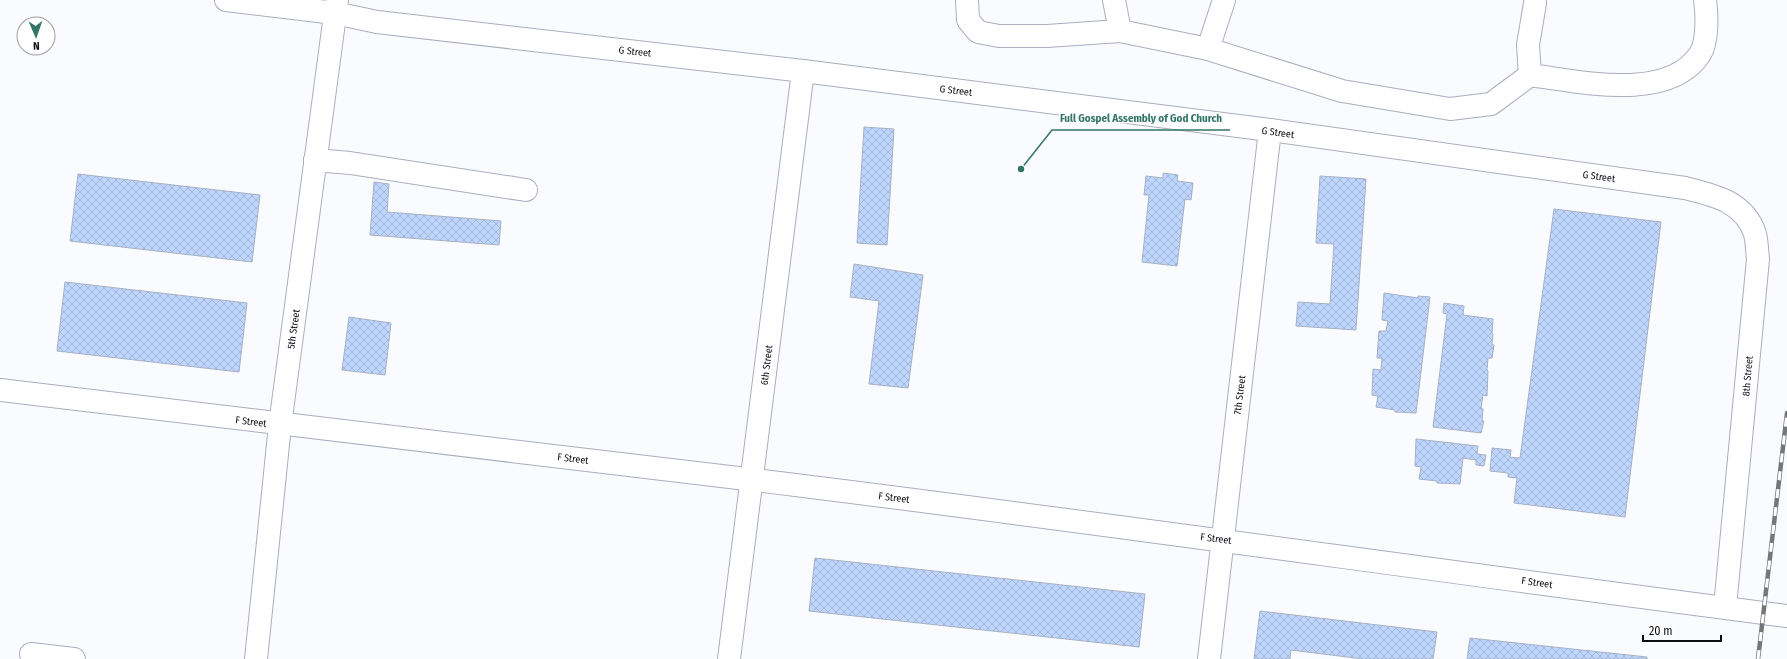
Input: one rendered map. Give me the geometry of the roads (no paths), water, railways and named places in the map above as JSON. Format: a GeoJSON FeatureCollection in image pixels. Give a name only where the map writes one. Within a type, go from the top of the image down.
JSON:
{"type":"FeatureCollection","features":[{"type":"Feature","properties":{"kind":"street","name":"G Street"},"geometry":{"type":"LineString","coordinates":[[226,0],[336,6],[377,22],[803,71],[1270,130],[1685,188]]}},
{"type":"Feature","properties":{"kind":"street"},"geometry":{"type":"LineString","coordinates":[[967,0],[968,20],[978,32],[999,36],[1047,36],[1120,31],[1208,49],[1342,91],[1450,109],[1491,104],[1530,75],[1625,86],[1662,80],[1684,71],[1701,53],[1708,22],[1705,0]]}},
{"type":"Feature","properties":{"kind":"street"},"geometry":{"type":"LineString","coordinates":[[1114,0],[1120,31]]}},
{"type":"Feature","properties":{"kind":"street"},"geometry":{"type":"LineString","coordinates":[[1208,49],[1224,0]]}},
{"type":"Feature","properties":{"kind":"street"},"geometry":{"type":"LineString","coordinates":[[1530,75],[1528,45],[1531,1]]}},
{"type":"Feature","properties":{"kind":"street","name":"5th Street"},"geometry":{"type":"LineString","coordinates":[[256,659],[280,425],[336,6]]}},
{"type":"Feature","properties":{"kind":"street","name":"6th Street"},"geometry":{"type":"LineString","coordinates":[[729,659],[803,71]]}},
{"type":"Feature","properties":{"kind":"street","name":"7th Street"},"geometry":{"type":"LineString","coordinates":[[1209,659],[1270,130]]}},
{"type":"Feature","properties":{"kind":"street"},"geometry":{"type":"LineString","coordinates":[[315,160],[350,163],[526,190]]}},
{"type":"Feature","properties":{"kind":"street","name":"8th Street"},"geometry":{"type":"LineString","coordinates":[[1685,188],[1721,197],[1743,212],[1755,234],[1758,259],[1725,607]]}},
{"type":"Feature","properties":{"kind":"street","name":"F Street"},"geometry":{"type":"LineString","coordinates":[[0,390],[280,425],[752,479],[1223,539],[1787,616]]}},
{"type":"Feature","properties":{"kind":"street"},"geometry":{"type":"LineString","coordinates":[[31,654],[74,659]]}},
{"type":"Feature","properties":{"kind":"railway"},"geometry":{"type":"LineString","coordinates":[[1758,659],[1787,413]]}},
{"type":"Feature","properties":{"kind":"place","name":"Full Gospel Assembly of God Church"},"geometry":{"type":"Point","coordinates":[1021,169]}}]}
